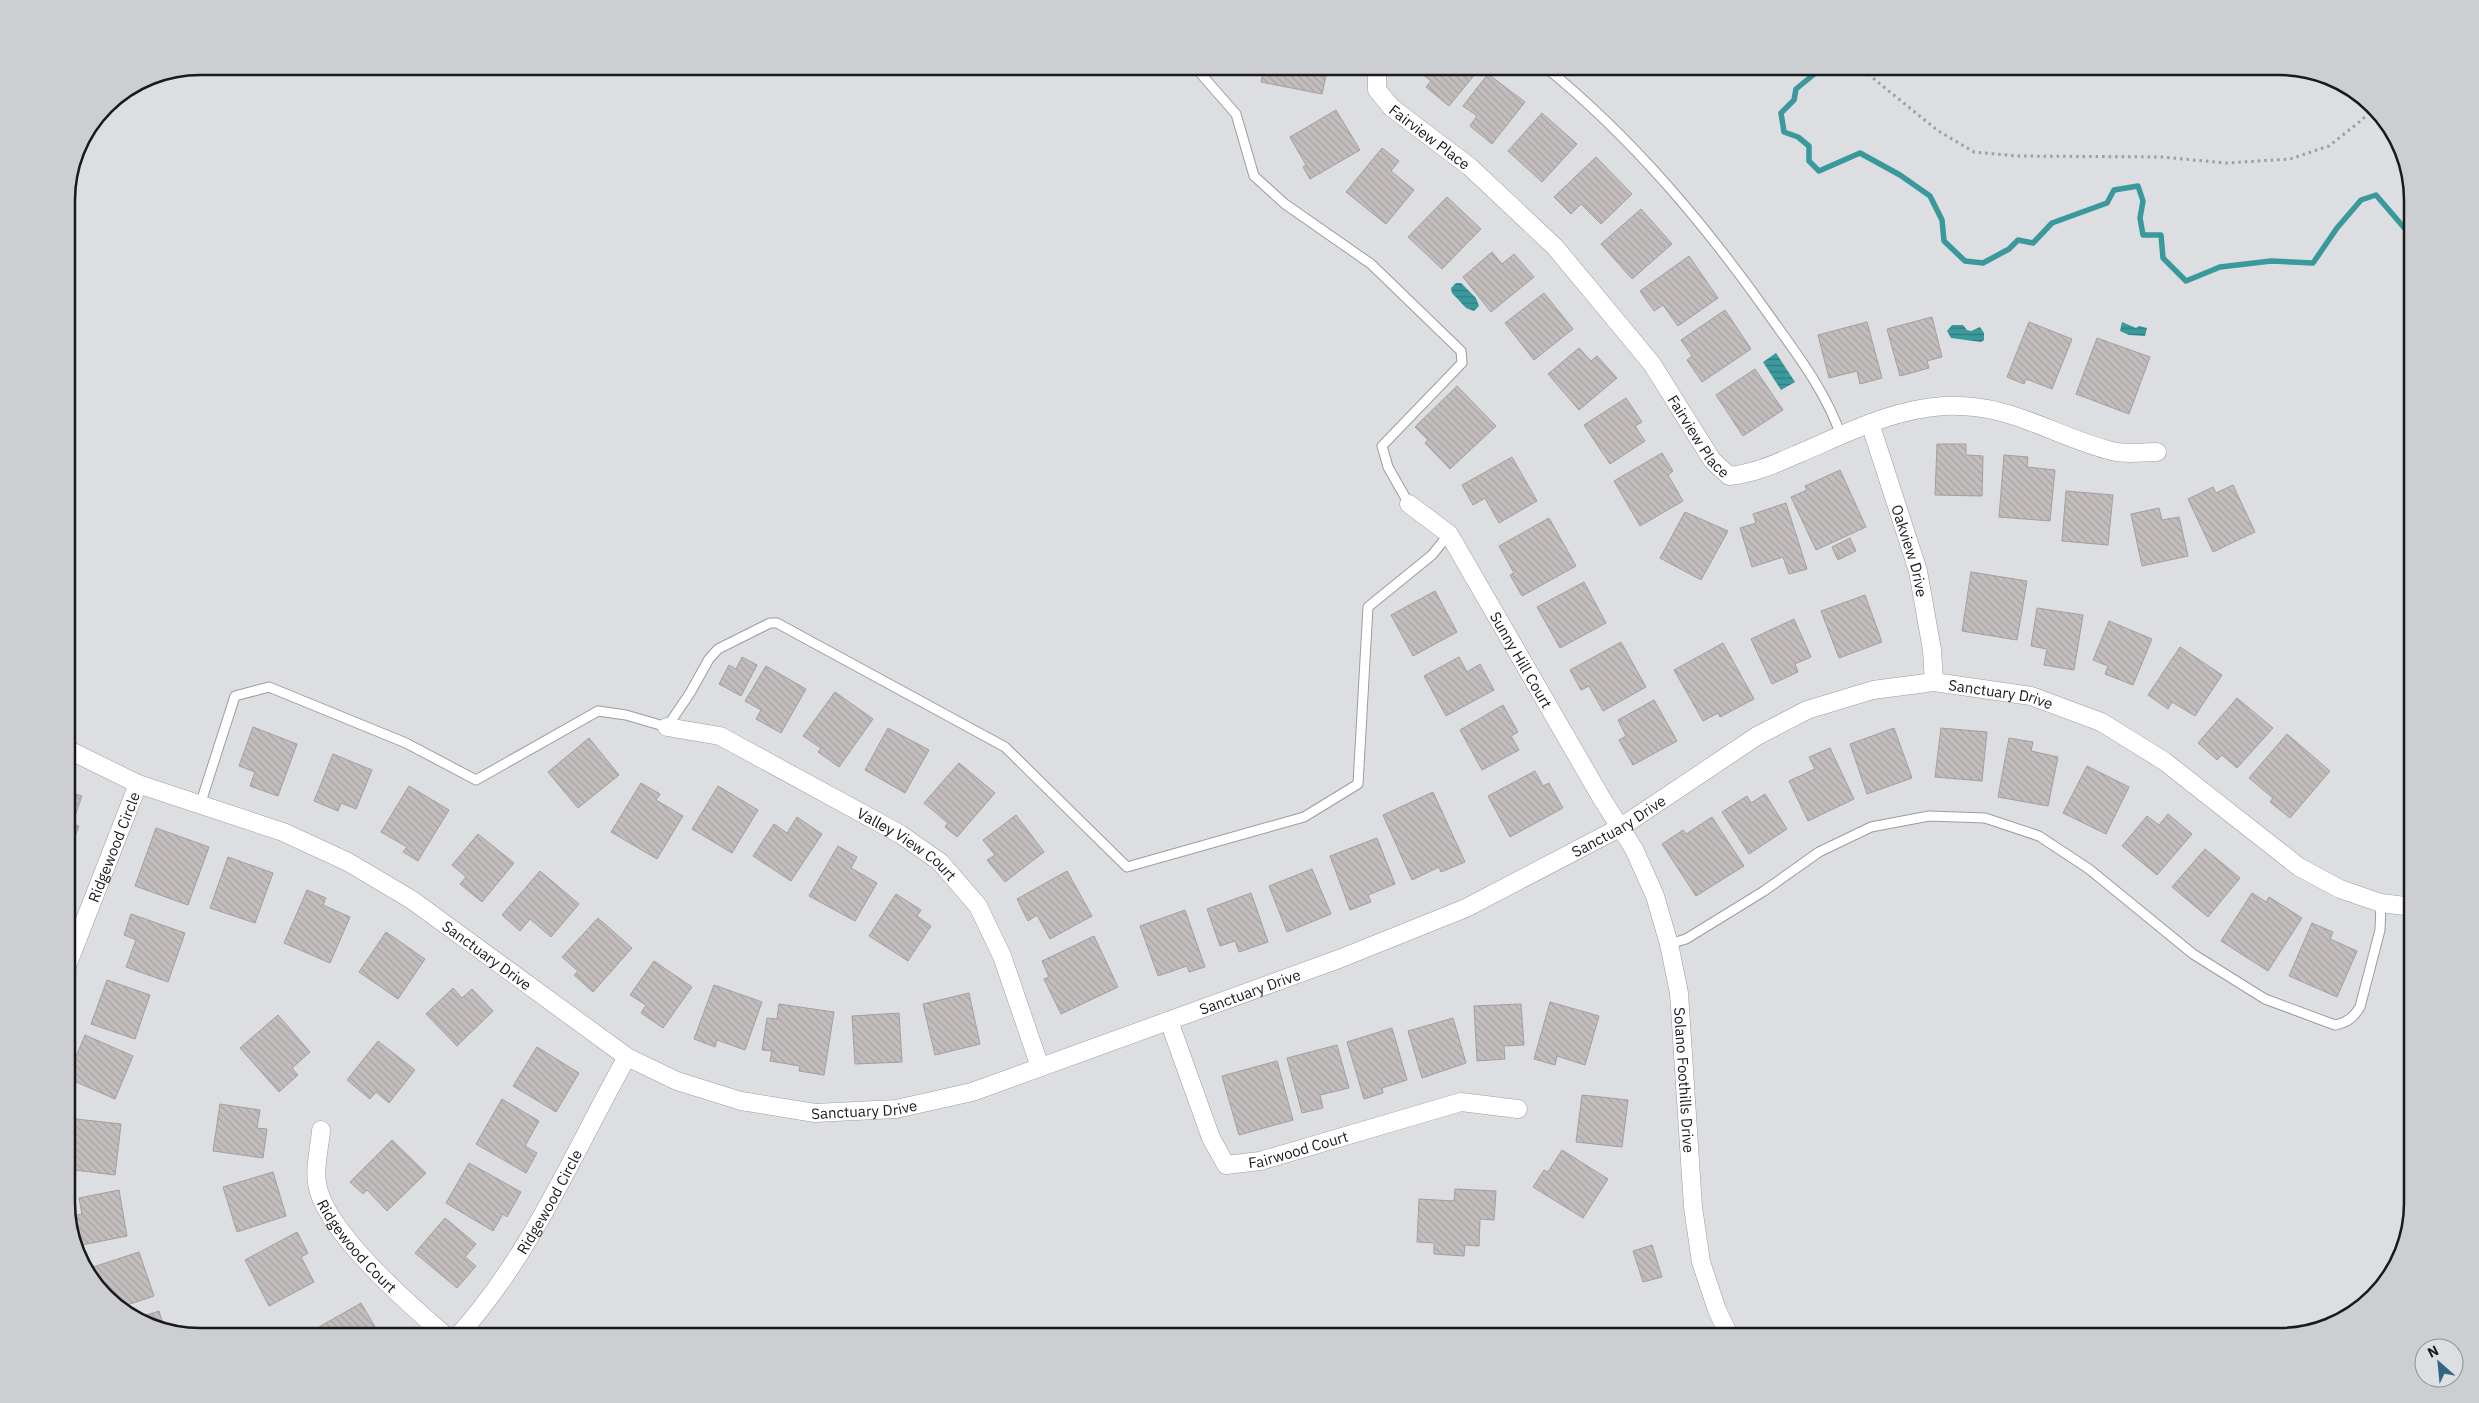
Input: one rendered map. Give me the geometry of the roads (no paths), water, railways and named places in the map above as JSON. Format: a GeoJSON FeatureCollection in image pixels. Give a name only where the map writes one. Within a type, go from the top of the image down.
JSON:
{"type":"FeatureCollection","features":[{"type":"Feature","properties":{"kind":"street","name":"Fairview Place"},"geometry":{"type":"LineString","coordinates":[[1377,75],[1377,90],[1392,108],[1470,167],[1555,247],[1652,364],[1712,460],[1729,476],[1753,473],[1870,423],[1920,409],[1967,405],[2021,416],[2110,451],[2157,452]]}},
{"type":"Feature","properties":{"kind":"street","name":"Oakview Drive"},"geometry":{"type":"LineString","coordinates":[[1870,423],[1918,571],[1932,650],[1934,682]]}},
{"type":"Feature","properties":{"kind":"street","name":"Sunny Hill Court"},"geometry":{"type":"LineString","coordinates":[[1409,504],[1449,534],[1602,799],[1621,827]]}},
{"type":"Feature","properties":{"kind":"street","name":"Sanctuary Drive"},"geometry":{"type":"LineString","coordinates":[[75,753],[138,784],[283,832],[348,862],[412,900],[627,1057],[676,1081],[741,1101],[815,1113],[896,1109],[972,1092],[1339,959],[1466,908],[1621,827],[1757,736],[1807,710],[1873,690],[1934,682],[2031,696],[2101,722],[2164,761],[2299,867],[2340,889],[2381,903],[2404,906]]}},
{"type":"Feature","properties":{"kind":"street","name":"Valley View Court"},"geometry":{"type":"LineString","coordinates":[[668,727],[720,736],[900,834],[940,862],[978,906],[1002,956],[1040,1067]]}},
{"type":"Feature","properties":{"kind":"street","name":"Ridgewood Circle"},"geometry":{"type":"LineString","coordinates":[[75,943],[138,784]]}},
{"type":"Feature","properties":{"kind":"street","name":"Solano Foothills Drive"},"geometry":{"type":"LineString","coordinates":[[1621,827],[1655,896],[1669,944],[1679,993],[1693,1207],[1702,1262],[1717,1310],[1726,1328]]}},
{"type":"Feature","properties":{"kind":"street","name":"Fairwood Court"},"geometry":{"type":"LineString","coordinates":[[1170,1021],[1211,1138],[1226,1165],[1260,1161],[1461,1102],[1518,1109]]}},
{"type":"Feature","properties":{"kind":"street","name":"Ridgewood Circle"},"geometry":{"type":"LineString","coordinates":[[464,1328],[496,1289],[534,1229],[627,1057]]}},
{"type":"Feature","properties":{"kind":"street","name":"Ridgewood Court"},"geometry":{"type":"LineString","coordinates":[[321,1130],[316,1183],[329,1215],[357,1252],[437,1328]]}},
{"type":"Feature","properties":{"kind":"lane"},"geometry":{"type":"LineString","coordinates":[[1202,75],[1236,114],[1254,176],[1285,204],[1371,264],[1461,351],[1462,364],[1382,446],[1388,468],[1409,504]]}},
{"type":"Feature","properties":{"kind":"lane"},"geometry":{"type":"LineString","coordinates":[[1554,75],[1611,127],[1662,178],[1706,230],[1748,284],[1812,378],[1834,414],[1841,436]]}},
{"type":"Feature","properties":{"kind":"lane"},"geometry":{"type":"LineString","coordinates":[[200,805],[209,782],[235,696],[268,687],[406,743],[476,780],[598,711],[626,715],[668,727],[709,660],[718,649],[770,623],[777,623],[1005,747],[1127,867],[1304,817],[1358,784],[1368,607],[1432,555],[1449,534]]}},
{"type":"Feature","properties":{"kind":"lane"},"geometry":{"type":"LineString","coordinates":[[1669,944],[1686,939],[1764,890],[1819,852],[1871,827],[1929,816],[1985,818],[2039,836],[2089,869],[2193,954],[2265,999],[2335,1025],[2346,1023],[2360,1007],[2380,930],[2381,903]]}},
{"type":"Feature","properties":{"kind":"water"},"geometry":{"type":"Polygon","coordinates":[[[1456,283],[1461,283],[1476,298],[1479,306],[1474,311],[1466,308],[1452,293],[1451,288],[1456,283]]]}},
{"type":"Feature","properties":{"kind":"water"},"geometry":{"type":"Polygon","coordinates":[[[2122,322],[2136,328],[2139,326],[2147,328],[2145,336],[2129,335],[2120,331],[2122,322]]]}},
{"type":"Feature","properties":{"kind":"water"},"geometry":{"type":"Polygon","coordinates":[[[1952,325],[1963,325],[1967,330],[1971,331],[1980,327],[1984,333],[1984,340],[1981,342],[1951,338],[1947,331],[1952,325]]]}},
{"type":"Feature","properties":{"kind":"water"},"geometry":{"type":"Polygon","coordinates":[[[1776,353],[1795,382],[1781,390],[1763,362],[1776,353]]]}},
{"type":"Feature","properties":{"kind":"waterway"},"geometry":{"type":"LineString","coordinates":[[1813,75],[1796,89],[1794,100],[1781,113],[1784,132],[1798,137],[1809,146],[1809,161],[1819,171],[1860,153],[1900,175],[1930,196],[1942,220],[1944,241],[1965,261],[1983,263],[2009,249],[2018,240],[2033,243],[2052,223],[2107,203],[2114,190],[2138,186],[2143,201],[2140,218],[2143,235],[2161,235],[2163,258],[2186,281],[2220,267],[2271,261],[2313,263],[2337,228],[2361,200],[2376,195],[2404,228]]}}]}
